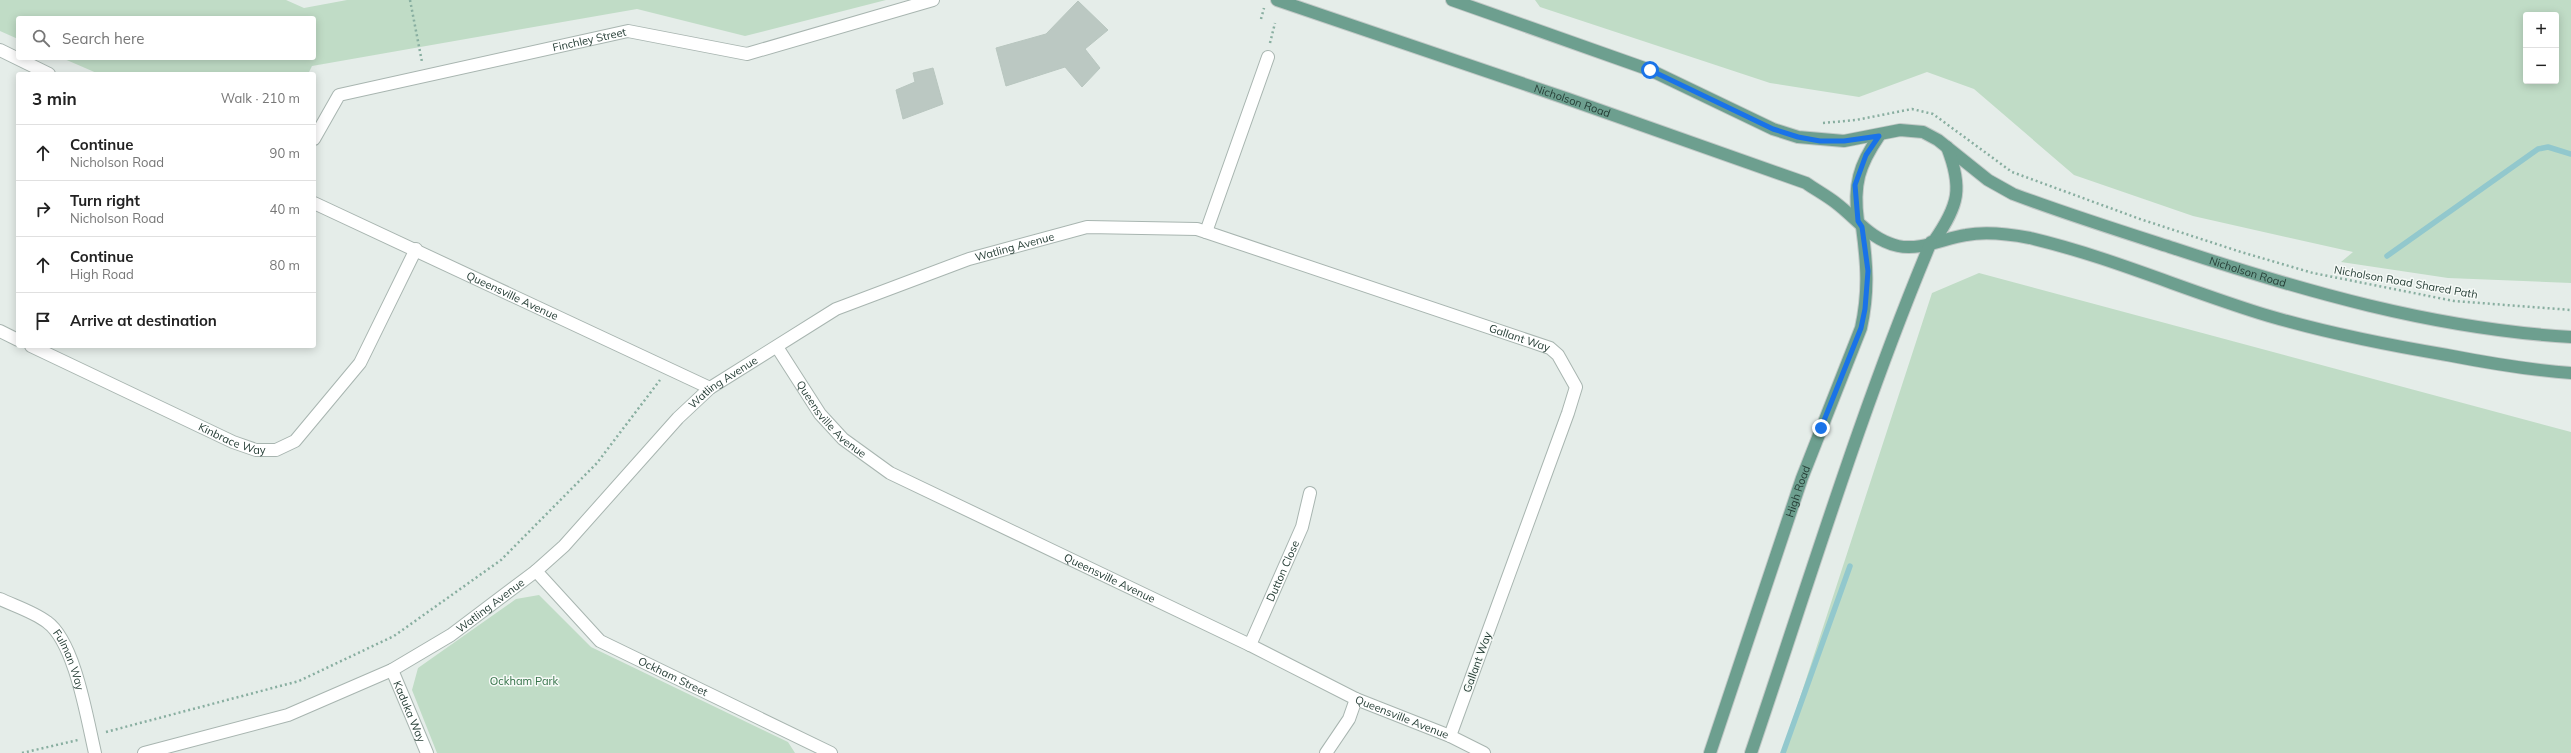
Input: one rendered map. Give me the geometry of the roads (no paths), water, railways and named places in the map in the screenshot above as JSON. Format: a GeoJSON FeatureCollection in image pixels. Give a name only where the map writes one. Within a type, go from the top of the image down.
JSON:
{"type":"FeatureCollection","features":[{"type":"Feature","properties":{"kind":"main road","name":"Nicholson Road"},"geometry":{"type":"LineString","coordinates":[[1277,0],[1568,99],[1806,183],[1836,203],[1860,224],[1882,240],[1900,246],[1984,233],[2007,234],[2031,239],[2263,314],[2314,328],[2448,356],[2511,367],[2571,374]]}},
{"type":"Feature","properties":{"kind":"main road","name":"Nicholson Road"},"geometry":{"type":"LineString","coordinates":[[1452,0],[1650,70],[1773,129],[1798,137],[1820,141],[1844,141],[1879,136],[1900,130],[1913,130],[1931,136],[1946,146],[1988,180],[2013,194],[2286,285],[2386,310],[2455,324],[2534,335],[2571,337]]}},
{"type":"Feature","properties":{"kind":"main road"},"geometry":{"type":"LineString","coordinates":[[1860,224],[1855,185],[1866,155],[1879,136]]}},
{"type":"Feature","properties":{"kind":"main road"},"geometry":{"type":"LineString","coordinates":[[1751,753],[1821,543],[1889,348],[1933,242],[1957,202],[1958,181],[1946,146]]}},
{"type":"Feature","properties":{"kind":"main road","name":"High Road"},"geometry":{"type":"LineString","coordinates":[[1710,753],[1802,478],[1861,328],[1865,309],[1868,271],[1860,224]]}},
{"type":"Feature","properties":{"kind":"street","name":"Finchley Street"},"geometry":{"type":"LineString","coordinates":[[316,135],[339,95],[628,31],[747,54],[933,0]]}},
{"type":"Feature","properties":{"kind":"street"},"geometry":{"type":"LineString","coordinates":[[0,50],[16,58]]}},
{"type":"Feature","properties":{"kind":"street"},"geometry":{"type":"LineString","coordinates":[[1206,232],[1268,58]]}},
{"type":"Feature","properties":{"kind":"street"},"geometry":{"type":"LineString","coordinates":[[20,60],[44,72]]}},
{"type":"Feature","properties":{"kind":"street","name":"Queensville Avenue"},"geometry":{"type":"LineString","coordinates":[[316,204],[416,249],[710,388]]}},
{"type":"Feature","properties":{"kind":"street","name":"Watling Avenue"},"geometry":{"type":"LineString","coordinates":[[144,753],[288,715],[392,670],[451,635],[536,571],[564,546],[678,418],[710,388],[836,309],[984,255],[1087,227],[1197,229],[1206,232]]}},
{"type":"Feature","properties":{"kind":"street","name":"Gallant Way"},"geometry":{"type":"LineString","coordinates":[[1206,232],[1550,348],[1558,355],[1572,377],[1576,387],[1568,413],[1450,736]]}},
{"type":"Feature","properties":{"kind":"street","name":"Kinbrace Way"},"geometry":{"type":"LineString","coordinates":[[35,348],[233,442],[256,450],[276,450],[295,441],[360,363],[416,249]]}},
{"type":"Feature","properties":{"kind":"street"},"geometry":{"type":"LineString","coordinates":[[0,331],[16,339]]}},
{"type":"Feature","properties":{"kind":"street","name":"Queensville Avenue"},"geometry":{"type":"LineString","coordinates":[[777,347],[829,424],[843,439],[890,473],[1250,645],[1356,699],[1450,736],[1484,753]]}},
{"type":"Feature","properties":{"kind":"street","name":"Dutton Close"},"geometry":{"type":"LineString","coordinates":[[1250,645],[1302,527],[1310,493]]}},
{"type":"Feature","properties":{"kind":"street","name":"Ockham Street"},"geometry":{"type":"LineString","coordinates":[[536,571],[600,641],[826,752]]}},
{"type":"Feature","properties":{"kind":"street","name":"Fulman Way"},"geometry":{"type":"LineString","coordinates":[[0,599],[47,622],[60,635],[70,654],[95,753]]}},
{"type":"Feature","properties":{"kind":"street","name":"Kaduka Way"},"geometry":{"type":"LineString","coordinates":[[392,670],[427,753]]}},
{"type":"Feature","properties":{"kind":"street"},"geometry":{"type":"LineString","coordinates":[[1326,753],[1349,719],[1356,699]]}},
{"type":"Feature","properties":{"kind":"waterway"},"geometry":{"type":"LineString","coordinates":[[2387,256],[2538,149],[2548,147],[2571,154]]}},
{"type":"Feature","properties":{"kind":"waterway"},"geometry":{"type":"LineString","coordinates":[[1783,753],[1850,566]]}},
{"type":"Feature","properties":{"kind":"park label","name":"Ockham Park"},"geometry":{"type":"Point","coordinates":[524,681]}}]}
